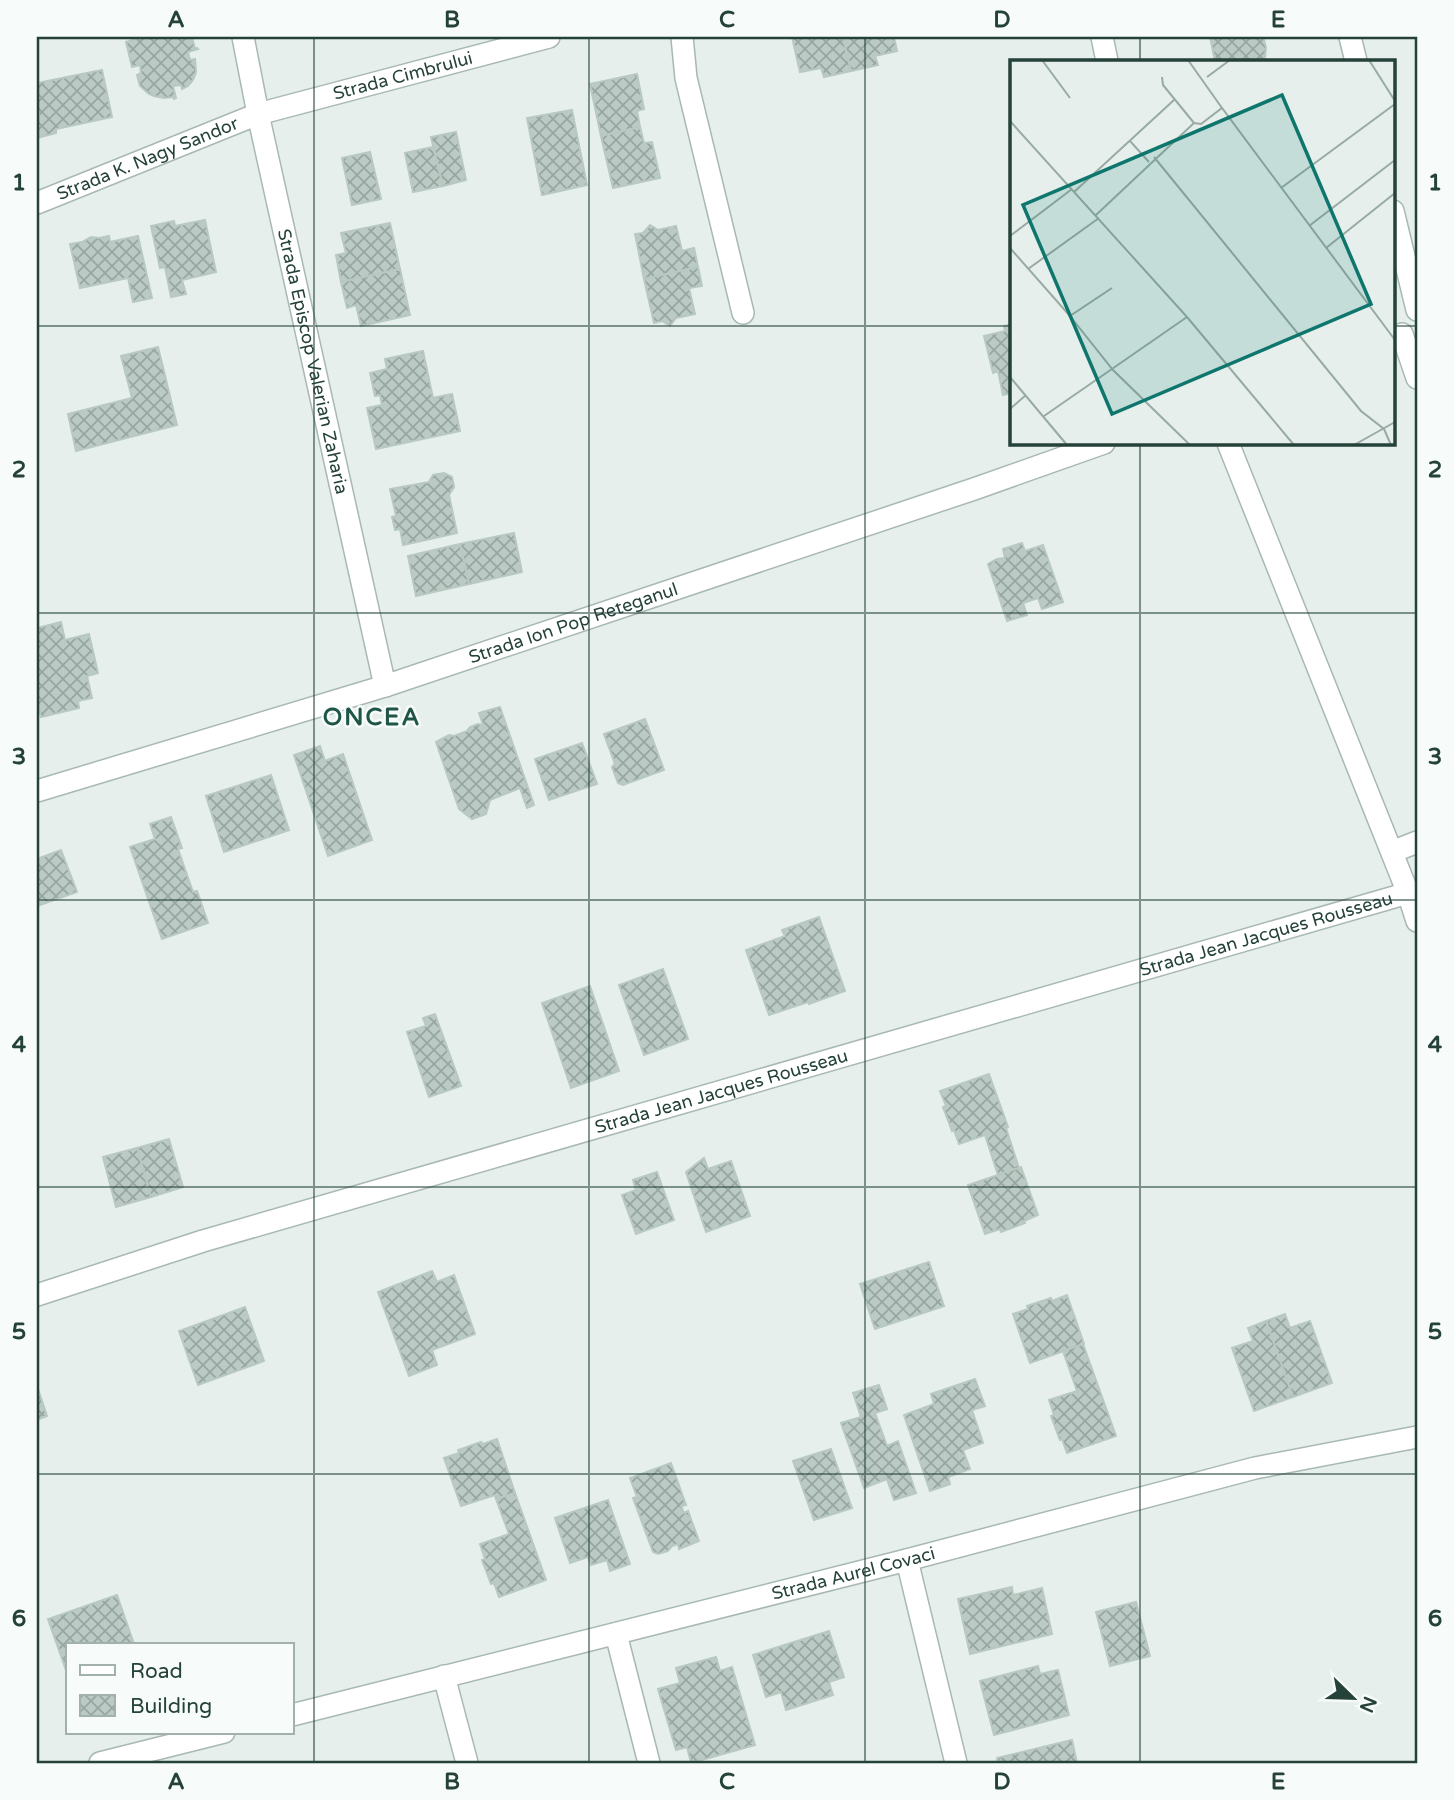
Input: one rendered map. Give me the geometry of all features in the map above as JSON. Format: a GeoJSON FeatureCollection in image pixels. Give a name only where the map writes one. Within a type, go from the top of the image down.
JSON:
{"type":"FeatureCollection","features":[{"type":"Feature","properties":{"kind":"street","name":"Strada Episcop Valerian Zaharia"},"geometry":{"type":"LineString","coordinates":[[243,37],[385,687]]}},
{"type":"Feature","properties":{"kind":"street","name":"Strada Cimbrului"},"geometry":{"type":"LineString","coordinates":[[258,114],[549,37]]}},
{"type":"Feature","properties":{"kind":"street"},"geometry":{"type":"LineString","coordinates":[[682,37],[686,78],[743,313]]}},
{"type":"Feature","properties":{"kind":"street"},"geometry":{"type":"LineString","coordinates":[[1102,37],[1107,60]]}},
{"type":"Feature","properties":{"kind":"street"},"geometry":{"type":"LineString","coordinates":[[1350,37],[1356,60]]}},
{"type":"Feature","properties":{"kind":"street","name":"Strada K. Nagy Sandor"},"geometry":{"type":"LineString","coordinates":[[37,203],[258,114]]}},
{"type":"Feature","properties":{"kind":"street"},"geometry":{"type":"LineString","coordinates":[[1394,215],[1417,310]]}},
{"type":"Feature","properties":{"kind":"street"},"geometry":{"type":"LineString","coordinates":[[1404,334],[1417,378]]}},
{"type":"Feature","properties":{"kind":"street","name":"Strada Ion Pop Reteganul"},"geometry":{"type":"LineString","coordinates":[[37,791],[385,687],[1101,444]]}},
{"type":"Feature","properties":{"kind":"street"},"geometry":{"type":"LineString","coordinates":[[1228,444],[1408,892],[1417,921]]}},
{"type":"Feature","properties":{"kind":"street"},"geometry":{"type":"LineString","coordinates":[[1392,852],[1417,842]]}},
{"type":"Feature","properties":{"kind":"street","name":"Strada Jean Jacques Rousseau"},"geometry":{"type":"LineString","coordinates":[[37,1295],[217,1237],[1408,892]]}},
{"type":"Feature","properties":{"kind":"street","name":"Strada Aurel Covaci"},"geometry":{"type":"LineString","coordinates":[[294,1714],[907,1560],[1255,1468],[1417,1437]]}},
{"type":"Feature","properties":{"kind":"street"},"geometry":{"type":"LineString","coordinates":[[907,1560],[956,1763]]}},
{"type":"Feature","properties":{"kind":"street"},"geometry":{"type":"LineString","coordinates":[[616,1634],[649,1763]]}},
{"type":"Feature","properties":{"kind":"street"},"geometry":{"type":"LineString","coordinates":[[444,1676],[467,1763]]}},
{"type":"Feature","properties":{"kind":"street"},"geometry":{"type":"LineString","coordinates":[[100,1763],[217,1734]]}},
{"type":"Feature","properties":{"kind":"building"},"geometry":{"type":"Polygon","coordinates":[[[142,37],[192,37],[195,49],[198,49],[188,52],[190,60],[195,59],[196,72],[188,86],[182,89],[181,85],[173,86],[176,98],[154,96],[140,86],[137,75],[141,73],[140,65],[132,67],[126,42],[142,37]]]}},
{"type":"Feature","properties":{"kind":"building"},"geometry":{"type":"Polygon","coordinates":[[[792,37],[843,37],[851,71],[824,77],[821,68],[800,72],[792,37]]]}},
{"type":"Feature","properties":{"kind":"building"},"geometry":{"type":"Polygon","coordinates":[[[843,37],[894,37],[897,51],[875,56],[878,65],[851,71],[843,37]]]}},
{"type":"Feature","properties":{"kind":"building"},"geometry":{"type":"Polygon","coordinates":[[[1210,37],[1263,37],[1266,47],[1264,60],[1215,60],[1210,37]]]}},
{"type":"Feature","properties":{"kind":"building"},"geometry":{"type":"Polygon","coordinates":[[[102,70],[112,117],[56,129],[56,133],[37,138],[37,83],[102,70]]]}},
{"type":"Feature","properties":{"kind":"building"},"geometry":{"type":"Polygon","coordinates":[[[637,74],[644,109],[637,111],[640,127],[601,136],[590,84],[637,74]]]}},
{"type":"Feature","properties":{"kind":"building"},"geometry":{"type":"Polygon","coordinates":[[[572,110],[587,185],[542,195],[527,118],[572,110]]]}},
{"type":"Feature","properties":{"kind":"building"},"geometry":{"type":"Polygon","coordinates":[[[640,127],[644,143],[652,142],[660,178],[613,188],[601,136],[640,127]]]}},
{"type":"Feature","properties":{"kind":"building"},"geometry":{"type":"Polygon","coordinates":[[[456,132],[466,180],[443,186],[431,137],[456,132]]]}},
{"type":"Feature","properties":{"kind":"building"},"geometry":{"type":"Polygon","coordinates":[[[433,147],[443,186],[413,192],[405,153],[433,147]]]}},
{"type":"Feature","properties":{"kind":"building"},"geometry":{"type":"Polygon","coordinates":[[[370,152],[381,199],[352,205],[342,158],[370,152]]]}},
{"type":"Feature","properties":{"kind":"building"},"geometry":{"type":"Polygon","coordinates":[[[205,220],[216,272],[182,280],[186,294],[171,297],[165,267],[160,268],[151,226],[174,221],[175,226],[205,220]]]}},
{"type":"Feature","properties":{"kind":"building"},"geometry":{"type":"Polygon","coordinates":[[[390,223],[400,269],[341,282],[336,255],[346,253],[341,233],[390,223]]]}},
{"type":"Feature","properties":{"kind":"building"},"geometry":{"type":"Polygon","coordinates":[[[650,225],[658,230],[676,226],[682,251],[694,248],[698,267],[644,279],[635,234],[643,233],[650,225]]]}},
{"type":"Feature","properties":{"kind":"building"},"geometry":{"type":"Polygon","coordinates":[[[109,236],[110,242],[138,236],[152,298],[133,302],[128,278],[80,288],[70,244],[91,237],[109,236]]]}},
{"type":"Feature","properties":{"kind":"building"},"geometry":{"type":"Polygon","coordinates":[[[698,267],[702,286],[689,288],[695,314],[676,318],[670,326],[662,321],[654,323],[644,279],[698,267]]]}},
{"type":"Feature","properties":{"kind":"building"},"geometry":{"type":"Polygon","coordinates":[[[400,269],[410,315],[361,326],[356,305],[347,308],[341,282],[400,269]]]}},
{"type":"Feature","properties":{"kind":"building"},"geometry":{"type":"Polygon","coordinates":[[[1010,324],[1010,393],[1003,395],[998,371],[993,373],[984,336],[1005,331],[1004,326],[1010,324]]]}},
{"type":"Feature","properties":{"kind":"building"},"geometry":{"type":"Polygon","coordinates":[[[158,347],[177,425],[76,451],[68,414],[132,398],[121,356],[158,347]]]}},
{"type":"Feature","properties":{"kind":"building"},"geometry":{"type":"Polygon","coordinates":[[[423,351],[433,398],[452,394],[460,431],[376,449],[367,408],[382,405],[380,395],[375,396],[370,373],[387,369],[385,359],[423,351]]]}},
{"type":"Feature","properties":{"kind":"building"},"geometry":{"type":"Polygon","coordinates":[[[444,473],[452,477],[454,487],[449,495],[457,533],[403,545],[400,529],[395,530],[392,517],[396,516],[390,489],[429,482],[433,475],[444,473]]]}},
{"type":"Feature","properties":{"kind":"building"},"geometry":{"type":"Polygon","coordinates":[[[514,533],[522,572],[469,584],[460,544],[514,533]]]}},
{"type":"Feature","properties":{"kind":"building"},"geometry":{"type":"Polygon","coordinates":[[[1022,543],[1025,551],[1043,545],[1063,602],[1042,609],[1038,598],[1023,603],[1027,615],[1007,621],[988,564],[1005,558],[1003,549],[1022,543]]]}},
{"type":"Feature","properties":{"kind":"building"},"geometry":{"type":"Polygon","coordinates":[[[460,544],[469,584],[416,596],[408,556],[460,544]]]}},
{"type":"Feature","properties":{"kind":"building"},"geometry":{"type":"Polygon","coordinates":[[[61,622],[65,640],[89,634],[98,673],[87,676],[92,698],[78,701],[79,708],[41,717],[37,699],[37,628],[61,622]]]}},
{"type":"Feature","properties":{"kind":"building"},"geometry":{"type":"Polygon","coordinates":[[[500,707],[534,805],[527,808],[520,788],[490,800],[486,814],[472,819],[459,809],[436,742],[449,735],[467,731],[478,724],[483,725],[479,713],[500,707]]]}},
{"type":"Feature","properties":{"kind":"building"},"geometry":{"type":"Polygon","coordinates":[[[645,719],[664,770],[623,785],[618,783],[612,767],[615,764],[604,734],[645,719]]]}},
{"type":"Feature","properties":{"kind":"building"},"geometry":{"type":"Polygon","coordinates":[[[582,743],[597,784],[549,800],[535,759],[582,743]]]}},
{"type":"Feature","properties":{"kind":"building"},"geometry":{"type":"Polygon","coordinates":[[[320,746],[325,761],[343,754],[372,840],[328,856],[294,755],[320,746]]]}},
{"type":"Feature","properties":{"kind":"building"},"geometry":{"type":"Polygon","coordinates":[[[271,775],[289,830],[224,852],[206,796],[271,775]]]}},
{"type":"Feature","properties":{"kind":"building"},"geometry":{"type":"Polygon","coordinates":[[[171,817],[182,848],[178,849],[193,892],[197,891],[208,923],[162,939],[130,847],[155,839],[150,824],[171,817]]]}},
{"type":"Feature","properties":{"kind":"building"},"geometry":{"type":"Polygon","coordinates":[[[61,850],[77,892],[37,906],[37,859],[61,850]]]}},
{"type":"Feature","properties":{"kind":"building"},"geometry":{"type":"Polygon","coordinates":[[[819,917],[845,991],[769,1015],[746,950],[785,936],[782,930],[819,917]]]}},
{"type":"Feature","properties":{"kind":"building"},"geometry":{"type":"Polygon","coordinates":[[[663,969],[688,1039],[644,1055],[619,985],[663,969]]]}},
{"type":"Feature","properties":{"kind":"building"},"geometry":{"type":"Polygon","coordinates":[[[590,986],[619,1071],[571,1088],[542,1003],[590,986]]]}},
{"type":"Feature","properties":{"kind":"building"},"geometry":{"type":"Polygon","coordinates":[[[435,1014],[461,1086],[429,1097],[407,1032],[426,1026],[423,1018],[435,1014]]]}},
{"type":"Feature","properties":{"kind":"building"},"geometry":{"type":"Polygon","coordinates":[[[989,1074],[1019,1168],[998,1175],[985,1135],[959,1144],[943,1107],[946,1106],[940,1091],[989,1074]]]}},
{"type":"Feature","properties":{"kind":"building"},"geometry":{"type":"Polygon","coordinates":[[[169,1139],[183,1187],[151,1197],[137,1148],[169,1139]]]}},
{"type":"Feature","properties":{"kind":"building"},"geometry":{"type":"Polygon","coordinates":[[[137,1148],[151,1197],[116,1207],[103,1157],[137,1148]]]}},
{"type":"Feature","properties":{"kind":"building"},"geometry":{"type":"Polygon","coordinates":[[[704,1158],[708,1169],[731,1161],[750,1216],[706,1232],[686,1172],[704,1158]]]}},
{"type":"Feature","properties":{"kind":"building"},"geometry":{"type":"Polygon","coordinates":[[[1021,1167],[1038,1215],[1001,1232],[1000,1229],[985,1234],[968,1185],[1021,1167]]]}},
{"type":"Feature","properties":{"kind":"building"},"geometry":{"type":"Polygon","coordinates":[[[657,1172],[674,1220],[636,1234],[622,1195],[636,1190],[633,1180],[657,1172]]]}},
{"type":"Feature","properties":{"kind":"building"},"geometry":{"type":"Polygon","coordinates":[[[929,1262],[944,1306],[875,1329],[860,1284],[929,1262]]]}},
{"type":"Feature","properties":{"kind":"building"},"geometry":{"type":"Polygon","coordinates":[[[432,1271],[437,1282],[454,1275],[475,1334],[432,1350],[437,1365],[409,1376],[378,1292],[432,1271]]]}},
{"type":"Feature","properties":{"kind":"building"},"geometry":{"type":"Polygon","coordinates":[[[1067,1295],[1084,1344],[1030,1363],[1013,1314],[1028,1309],[1027,1306],[1067,1295]]]}},
{"type":"Feature","properties":{"kind":"building"},"geometry":{"type":"Polygon","coordinates":[[[245,1307],[264,1361],[198,1385],[179,1331],[245,1307]]]}},
{"type":"Feature","properties":{"kind":"building"},"geometry":{"type":"Polygon","coordinates":[[[1285,1314],[1290,1328],[1310,1321],[1332,1383],[1293,1397],[1266,1321],[1285,1314]]]}},
{"type":"Feature","properties":{"kind":"building"},"geometry":{"type":"Polygon","coordinates":[[[1266,1321],[1293,1397],[1254,1411],[1232,1348],[1253,1341],[1248,1328],[1266,1321]]]}},
{"type":"Feature","properties":{"kind":"building"},"geometry":{"type":"Polygon","coordinates":[[[1083,1344],[1116,1436],[1067,1453],[1051,1416],[1054,1415],[1049,1400],[1077,1391],[1063,1351],[1083,1344]]]}},
{"type":"Feature","properties":{"kind":"building"},"geometry":{"type":"Polygon","coordinates":[[[975,1379],[985,1406],[972,1410],[983,1443],[963,1450],[970,1469],[948,1477],[950,1484],[930,1491],[904,1415],[934,1404],[931,1394],[975,1379]]]}},
{"type":"Feature","properties":{"kind":"building"},"geometry":{"type":"Polygon","coordinates":[[[879,1385],[887,1409],[875,1413],[887,1446],[898,1441],[916,1493],[894,1500],[887,1479],[864,1488],[841,1423],[861,1417],[853,1393],[879,1385]]]}},
{"type":"Feature","properties":{"kind":"building"},"geometry":{"type":"Polygon","coordinates":[[[37,1386],[47,1416],[37,1420],[37,1386]]]}},
{"type":"Feature","properties":{"kind":"building"},"geometry":{"type":"Polygon","coordinates":[[[497,1439],[515,1493],[496,1499],[495,1495],[461,1506],[444,1458],[459,1453],[458,1450],[497,1439]]]}},
{"type":"Feature","properties":{"kind":"building"},"geometry":{"type":"Polygon","coordinates":[[[831,1449],[852,1508],[814,1520],[793,1461],[831,1449]]]}},
{"type":"Feature","properties":{"kind":"building"},"geometry":{"type":"Polygon","coordinates":[[[671,1463],[686,1505],[681,1506],[684,1513],[688,1511],[699,1541],[679,1549],[678,1544],[658,1554],[653,1552],[633,1498],[637,1497],[630,1478],[671,1463]]]}},
{"type":"Feature","properties":{"kind":"building"},"geometry":{"type":"Polygon","coordinates":[[[515,1493],[546,1580],[499,1597],[482,1560],[485,1559],[480,1544],[509,1534],[496,1499],[515,1493]]]}},
{"type":"Feature","properties":{"kind":"building"},"geometry":{"type":"Polygon","coordinates":[[[608,1500],[630,1564],[610,1571],[607,1560],[591,1565],[588,1557],[570,1563],[555,1518],[608,1500]]]}},
{"type":"Feature","properties":{"kind":"building"},"geometry":{"type":"Polygon","coordinates":[[[1012,1587],[1013,1595],[1042,1588],[1052,1634],[970,1654],[958,1599],[1012,1587]]]}},
{"type":"Feature","properties":{"kind":"building"},"geometry":{"type":"Polygon","coordinates":[[[117,1595],[134,1643],[66,1643],[66,1670],[48,1619],[117,1595]]]}},
{"type":"Feature","properties":{"kind":"building"},"geometry":{"type":"Polygon","coordinates":[[[1136,1602],[1150,1656],[1110,1666],[1096,1612],[1136,1602]]]}},
{"type":"Feature","properties":{"kind":"building"},"geometry":{"type":"Polygon","coordinates":[[[829,1631],[844,1677],[829,1682],[833,1695],[786,1710],[781,1692],[766,1697],[753,1655],[829,1631]]]}},
{"type":"Feature","properties":{"kind":"building"},"geometry":{"type":"Polygon","coordinates":[[[716,1657],[720,1671],[732,1667],[755,1745],[691,1763],[687,1747],[676,1750],[658,1689],[680,1683],[676,1668],[716,1657]]]}},
{"type":"Feature","properties":{"kind":"building"},"geometry":{"type":"Polygon","coordinates":[[[1038,1666],[1040,1674],[1058,1670],[1069,1715],[994,1735],[980,1681],[1038,1666]]]}},
{"type":"Feature","properties":{"kind":"building"},"geometry":{"type":"Polygon","coordinates":[[[1072,1740],[1077,1763],[998,1763],[997,1758],[1072,1740]]]}},
{"type":"Feature","properties":{"kind":"district","name":"ONCEA"},"geometry":{"type":"Point","coordinates":[372,717]}}]}
